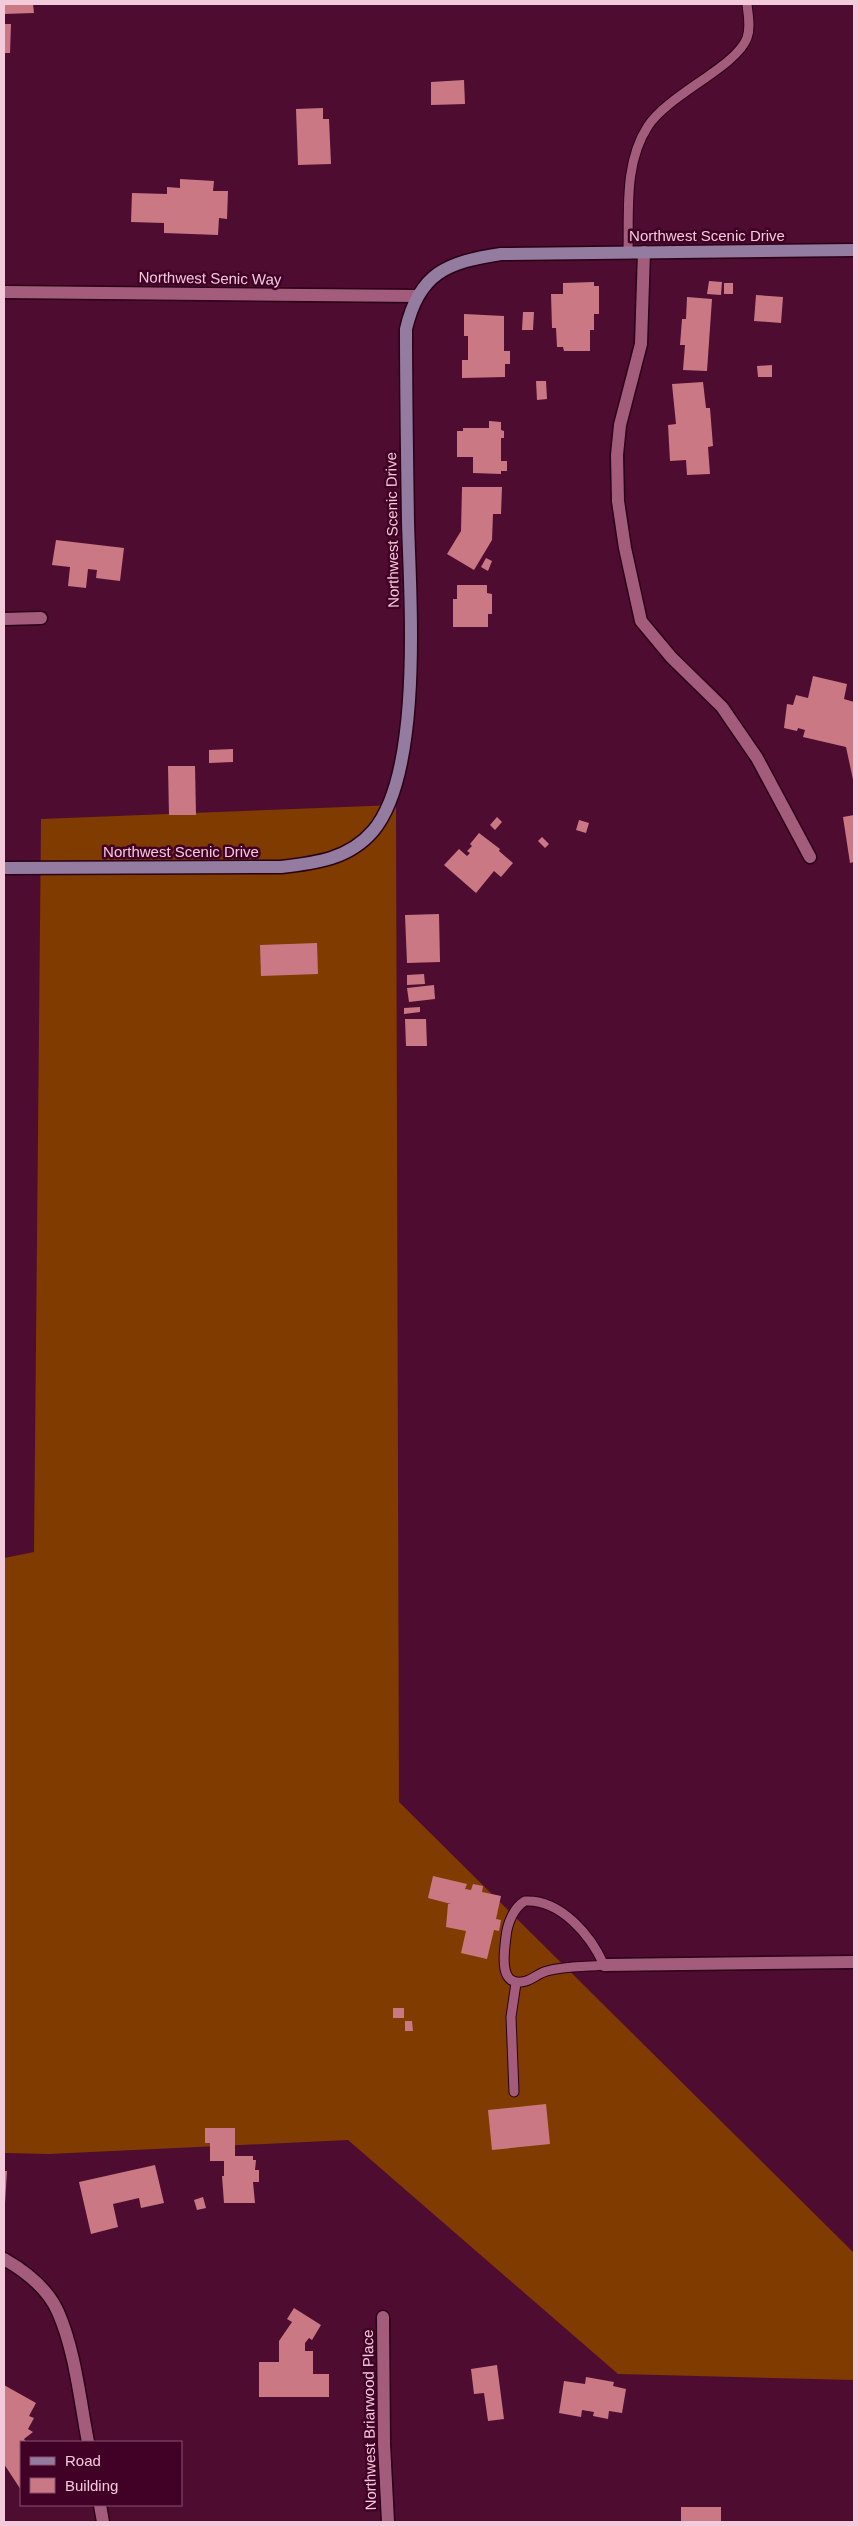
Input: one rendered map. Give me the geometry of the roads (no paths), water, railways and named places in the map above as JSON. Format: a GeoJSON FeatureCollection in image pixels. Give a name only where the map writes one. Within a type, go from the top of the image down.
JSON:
{"type":"FeatureCollection","features":[{"type":"Feature","properties":{"kind":"street","name":"Northwest Scenic Drive"},"geometry":{"type":"LineString","coordinates":[[4,868],[281,867],[318,863],[340,856],[358,845],[374,830],[397,783],[402,760],[410,685],[406,329],[411,307],[417,296],[422,287],[437,273],[456,263],[501,254],[854,250]]}},
{"type":"Feature","properties":{"kind":"street"},"geometry":{"type":"LineString","coordinates":[[644,252],[641,344],[620,425],[617,456],[619,510],[641,621],[671,657],[722,707],[757,758],[810,857]]}},
{"type":"Feature","properties":{"kind":"street","name":"Northwest Senic Way"},"geometry":{"type":"LineString","coordinates":[[4,292],[417,296]]}},
{"type":"Feature","properties":{"kind":"street"},"geometry":{"type":"LineString","coordinates":[[4,619],[41,618]]}},
{"type":"Feature","properties":{"kind":"street"},"geometry":{"type":"LineString","coordinates":[[604,1965],[854,1962]]}},
{"type":"Feature","properties":{"kind":"street"},"geometry":{"type":"LineString","coordinates":[[4,2259],[18,2267],[41,2287],[57,2310],[67,2336],[88,2441]]}},
{"type":"Feature","properties":{"kind":"street","name":"Northwest Briarwood Place"},"geometry":{"type":"LineString","coordinates":[[383,2317],[384,2444],[388,2522]]}},
{"type":"Feature","properties":{"kind":"street"},"geometry":{"type":"LineString","coordinates":[[100,2506],[103,2522]]}},
{"type":"Feature","properties":{"kind":"lane"},"geometry":{"type":"LineString","coordinates":[[628,252],[632,162],[641,139],[648,126],[668,103],[718,68],[740,49],[747,38],[750,22],[747,4]]}},
{"type":"Feature","properties":{"kind":"lane"},"geometry":{"type":"LineString","coordinates":[[526,1901],[543,1902],[575,1923],[596,1947],[604,1965],[546,1971],[527,1981],[516,1983],[509,1979],[503,1964],[507,1927],[519,1904],[526,1901]]}},
{"type":"Feature","properties":{"kind":"lane"},"geometry":{"type":"LineString","coordinates":[[514,2092],[511,2017],[516,1983]]}}]}
